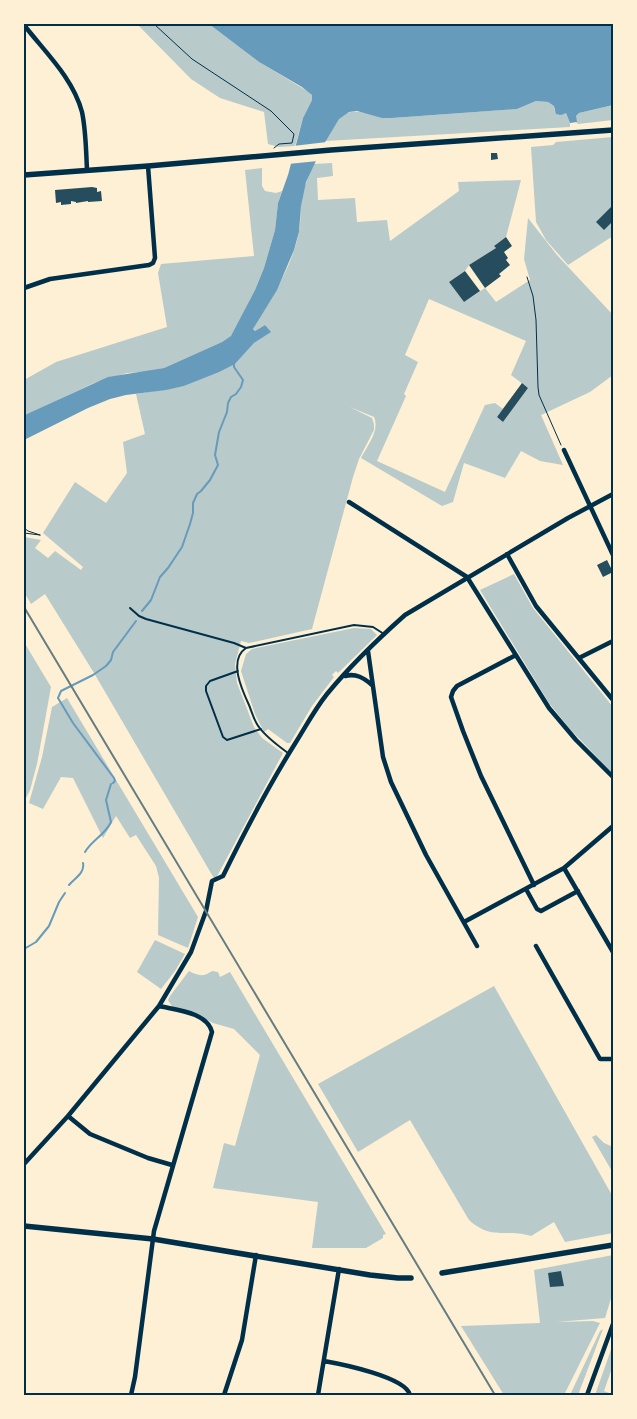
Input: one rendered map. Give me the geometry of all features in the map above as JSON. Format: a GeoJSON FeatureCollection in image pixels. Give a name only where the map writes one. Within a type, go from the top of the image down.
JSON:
{"type":"FeatureCollection","features":[{"type":"Feature","properties":{"kind":"main road"},"geometry":{"type":"LineString","coordinates":[[24,174],[613,130]]}},
{"type":"Feature","properties":{"kind":"main road"},"geometry":{"type":"LineString","coordinates":[[24,1226],[153,1239],[398,1278],[411,1278]]}},
{"type":"Feature","properties":{"kind":"main road"},"geometry":{"type":"LineString","coordinates":[[442,1272],[613,1245]]}},
{"type":"Feature","properties":{"kind":"street"},"geometry":{"type":"LineString","coordinates":[[24,25],[66,79],[78,102],[83,120],[87,170]]}},
{"type":"Feature","properties":{"kind":"street"},"geometry":{"type":"LineString","coordinates":[[24,288],[50,279],[153,263],[155,258],[148,166]]}},
{"type":"Feature","properties":{"kind":"street"},"geometry":{"type":"LineString","coordinates":[[564,450],[613,556]]}},
{"type":"Feature","properties":{"kind":"street"},"geometry":{"type":"LineString","coordinates":[[24,1164],[68,1116],[159,1006],[184,967],[191,952],[206,911],[212,881],[223,876],[238,844],[289,754],[319,705],[342,678],[405,615],[589,506],[613,494]]}},
{"type":"Feature","properties":{"kind":"street"},"geometry":{"type":"LineString","coordinates":[[350,502],[467,577],[549,708],[576,740],[613,777]]}},
{"type":"Feature","properties":{"kind":"street"},"geometry":{"type":"LineString","coordinates":[[507,554],[536,606],[613,700]]}},
{"type":"Feature","properties":{"kind":"street"},"geometry":{"type":"LineString","coordinates":[[579,658],[613,641]]}},
{"type":"Feature","properties":{"kind":"street"},"geometry":{"type":"LineString","coordinates":[[368,651],[383,757],[391,782],[426,855],[477,946]]}},
{"type":"Feature","properties":{"kind":"street"},"geometry":{"type":"LineString","coordinates":[[516,655],[457,686],[451,697],[462,731],[481,776],[534,885]]}},
{"type":"Feature","properties":{"kind":"street"},"geometry":{"type":"LineString","coordinates":[[342,678],[356,676],[372,685]]}},
{"type":"Feature","properties":{"kind":"street"},"geometry":{"type":"LineString","coordinates":[[464,922],[564,868],[613,826]]}},
{"type":"Feature","properties":{"kind":"street"},"geometry":{"type":"LineString","coordinates":[[564,868],[613,952]]}},
{"type":"Feature","properties":{"kind":"street"},"geometry":{"type":"LineString","coordinates":[[526,889],[537,909],[541,911],[578,890]]}},
{"type":"Feature","properties":{"kind":"street"},"geometry":{"type":"LineString","coordinates":[[536,946],[600,1059],[613,1059]]}},
{"type":"Feature","properties":{"kind":"street"},"geometry":{"type":"LineString","coordinates":[[131,1395],[136,1377],[153,1239],[172,1166],[212,1032],[207,1022],[201,1018],[159,1006]]}},
{"type":"Feature","properties":{"kind":"street"},"geometry":{"type":"LineString","coordinates":[[68,1116],[90,1134],[172,1166]]}},
{"type":"Feature","properties":{"kind":"street"},"geometry":{"type":"LineString","coordinates":[[224,1395],[242,1340],[256,1255]]}},
{"type":"Feature","properties":{"kind":"street"},"geometry":{"type":"LineString","coordinates":[[318,1395],[339,1269]]}},
{"type":"Feature","properties":{"kind":"street"},"geometry":{"type":"LineString","coordinates":[[586,1395],[613,1324]]}},
{"type":"Feature","properties":{"kind":"street"},"geometry":{"type":"LineString","coordinates":[[324,1361],[359,1368],[380,1376],[406,1388],[410,1395]]}},
{"type":"Feature","properties":{"kind":"lane"},"geometry":{"type":"LineString","coordinates":[[130,608],[146,619],[246,648]]}},
{"type":"Feature","properties":{"kind":"lane"},"geometry":{"type":"LineString","coordinates":[[289,754],[266,736],[257,725],[240,685],[238,671],[239,657],[242,651],[246,648],[354,625],[372,627],[384,634]]}},
{"type":"Feature","properties":{"kind":"lane"},"geometry":{"type":"LineString","coordinates":[[238,671],[210,682],[206,686],[206,691],[223,738],[227,740],[261,729]]}},
{"type":"Feature","properties":{"kind":"path"},"geometry":{"type":"LineString","coordinates":[[154,24],[192,59],[271,111],[294,134],[292,143],[279,144],[273,149]]}},
{"type":"Feature","properties":{"kind":"path"},"geometry":{"type":"LineString","coordinates":[[528,276],[536,320],[536,360],[539,395],[564,450]]}},
{"type":"Feature","properties":{"kind":"path"},"geometry":{"type":"LineString","coordinates":[[24,528],[40,535],[24,533]]}},
{"type":"Feature","properties":{"kind":"shaded area"},"geometry":{"type":"Polygon","coordinates":[[[137,24],[209,24],[259,62],[309,92],[312,95],[312,100],[303,118],[295,146],[279,147],[268,144],[264,112],[220,98],[191,79],[137,24]]]}},
{"type":"Feature","properties":{"kind":"shaded area"},"geometry":{"type":"Polygon","coordinates":[[[536,101],[548,102],[554,106],[555,111],[566,113],[570,127],[325,141],[340,117],[351,112],[392,118],[517,109],[536,101]]]}},
{"type":"Feature","properties":{"kind":"shaded area"},"geometry":{"type":"Polygon","coordinates":[[[613,105],[613,120],[578,124],[575,121],[579,113],[613,105]]]}},
{"type":"Feature","properties":{"kind":"shaded area"},"geometry":{"type":"Polygon","coordinates":[[[613,137],[613,236],[568,265],[546,240],[536,222],[531,147],[553,145],[556,142],[613,137]]]}},
{"type":"Feature","properties":{"kind":"shaded area"},"geometry":{"type":"Polygon","coordinates":[[[332,163],[333,176],[317,178],[318,200],[355,198],[357,222],[387,220],[390,241],[459,191],[458,182],[521,180],[506,237],[494,246],[496,248],[469,265],[465,271],[449,282],[464,302],[485,288],[496,302],[530,280],[524,259],[528,218],[557,255],[613,315],[613,375],[590,392],[541,415],[563,465],[540,461],[521,451],[505,478],[464,463],[453,502],[442,506],[361,458],[374,433],[375,422],[374,417],[350,407],[372,418],[374,430],[359,459],[353,477],[312,629],[249,643],[241,641],[235,664],[237,683],[254,727],[262,738],[283,753],[215,880],[94,673],[45,594],[31,604],[24,592],[24,537],[41,540],[35,548],[48,558],[55,551],[81,570],[83,567],[43,533],[75,482],[106,503],[127,473],[123,442],[145,434],[136,394],[184,386],[235,364],[254,343],[270,332],[265,325],[255,331],[253,329],[280,282],[296,245],[303,194],[314,164],[332,163]],[[429,299],[405,355],[418,362],[404,394],[406,396],[377,461],[445,492],[485,405],[495,403],[503,409],[497,417],[503,422],[528,388],[511,375],[526,341],[429,299]]]}},
{"type":"Feature","properties":{"kind":"shaded area"},"geometry":{"type":"Polygon","coordinates":[[[262,168],[262,186],[265,191],[276,193],[282,191],[278,203],[275,230],[264,268],[232,336],[164,368],[127,373],[94,383],[24,416],[24,380],[56,362],[167,327],[158,273],[161,264],[254,256],[245,170],[262,168]]]}},
{"type":"Feature","properties":{"kind":"shaded area"},"geometry":{"type":"Polygon","coordinates":[[[514,574],[533,608],[613,707],[613,774],[570,729],[549,703],[480,590],[514,574]]]}},
{"type":"Feature","properties":{"kind":"shaded area"},"geometry":{"type":"Polygon","coordinates":[[[354,628],[371,629],[377,635],[338,673],[336,671],[332,675],[334,677],[312,706],[290,743],[287,743],[268,729],[264,732],[255,714],[241,671],[246,654],[252,649],[354,628]]]}},
{"type":"Feature","properties":{"kind":"shaded area"},"geometry":{"type":"Polygon","coordinates":[[[24,642],[51,687],[37,764],[30,790],[24,802],[24,642]]]}},
{"type":"Feature","properties":{"kind":"shaded area"},"geometry":{"type":"Polygon","coordinates":[[[67,698],[198,917],[188,948],[158,935],[159,878],[156,866],[136,835],[130,838],[116,816],[103,838],[73,778],[61,777],[43,809],[29,803],[42,757],[52,707],[67,698]]]}},
{"type":"Feature","properties":{"kind":"shaded area"},"geometry":{"type":"Polygon","coordinates":[[[155,940],[185,954],[161,989],[137,972],[155,940]]]}},
{"type":"Feature","properties":{"kind":"shaded area"},"geometry":{"type":"Polygon","coordinates":[[[189,971],[201,975],[212,971],[218,972],[220,977],[230,972],[386,1234],[383,1235],[383,1238],[366,1248],[312,1248],[318,1202],[213,1188],[224,1143],[235,1146],[260,1055],[234,1029],[173,1008],[168,1000],[189,971]]]}},
{"type":"Feature","properties":{"kind":"shaded area"},"geometry":{"type":"Polygon","coordinates":[[[494,986],[613,1197],[613,1233],[565,1242],[554,1222],[531,1236],[492,1232],[477,1226],[469,1220],[410,1120],[358,1152],[318,1084],[494,986]]]}},
{"type":"Feature","properties":{"kind":"shaded area"},"geometry":{"type":"Polygon","coordinates":[[[596,1135],[604,1143],[613,1147],[613,1173],[592,1137],[596,1135]]]}},
{"type":"Feature","properties":{"kind":"shaded area"},"geometry":{"type":"Polygon","coordinates":[[[613,1255],[613,1292],[605,1318],[556,1322],[593,1321],[600,1323],[564,1395],[504,1395],[461,1326],[540,1323],[534,1270],[613,1255]]]}},
{"type":"Feature","properties":{"kind":"shaded area"},"geometry":{"type":"Polygon","coordinates":[[[603,1329],[578,1395],[570,1395],[600,1331],[603,1329]]]}},
{"type":"Feature","properties":{"kind":"shaded area"},"geometry":{"type":"Polygon","coordinates":[[[613,1344],[613,1365],[604,1391],[609,1393],[608,1395],[595,1395],[613,1344]]]}},
{"type":"Feature","properties":{"kind":"water"},"geometry":{"type":"Polygon","coordinates":[[[209,24],[613,24],[613,105],[579,113],[576,116],[577,122],[570,123],[566,113],[556,114],[554,106],[548,102],[536,101],[517,109],[392,118],[382,118],[357,111],[349,112],[339,119],[324,144],[306,182],[301,206],[299,232],[294,250],[277,290],[253,329],[255,331],[265,325],[271,332],[254,343],[235,364],[219,372],[184,386],[110,399],[24,440],[24,416],[27,414],[108,377],[164,368],[222,342],[231,336],[255,290],[264,268],[275,230],[278,203],[288,175],[303,118],[312,100],[312,95],[302,87],[259,62],[209,24]]]}},
{"type":"Feature","properties":{"kind":"pier"},"geometry":{"type":"Polygon","coordinates":[[[327,142],[318,161],[288,164],[293,146],[327,142]]]}},
{"type":"Feature","properties":{"kind":"building"},"geometry":{"type":"Polygon","coordinates":[[[491,153],[497,153],[498,159],[491,160],[491,153]]]}},
{"type":"Feature","properties":{"kind":"building"},"geometry":{"type":"Polygon","coordinates":[[[97,188],[97,192],[101,191],[102,201],[76,203],[71,201],[71,204],[61,205],[61,202],[56,203],[55,190],[97,188]]]}},
{"type":"Feature","properties":{"kind":"building"},"geometry":{"type":"Polygon","coordinates":[[[613,205],[613,221],[604,230],[596,222],[613,205]]]}},
{"type":"Feature","properties":{"kind":"building"},"geometry":{"type":"Polygon","coordinates":[[[506,237],[512,246],[504,252],[508,258],[506,260],[510,265],[499,274],[501,276],[485,288],[469,265],[496,248],[494,246],[506,237]]]}},
{"type":"Feature","properties":{"kind":"building"},"geometry":{"type":"Polygon","coordinates":[[[465,271],[480,291],[464,302],[449,282],[465,271]]]}},
{"type":"Feature","properties":{"kind":"building"},"geometry":{"type":"Polygon","coordinates":[[[522,383],[528,388],[503,422],[497,417],[522,383]]]}},
{"type":"Feature","properties":{"kind":"building"},"geometry":{"type":"Polygon","coordinates":[[[607,560],[613,572],[603,577],[597,565],[607,560]]]}},
{"type":"Feature","properties":{"kind":"building"},"geometry":{"type":"Polygon","coordinates":[[[561,1271],[564,1286],[550,1287],[548,1273],[561,1271]]]}},
{"type":"Feature","properties":{"kind":"waterway"},"geometry":{"type":"LineString","coordinates":[[142,611],[151,600],[160,577],[182,547],[193,513],[193,503],[197,494],[210,480],[218,465],[215,455],[219,432],[227,412],[228,403],[241,387],[243,380],[234,367],[234,362]]}},
{"type":"Feature","properties":{"kind":"waterway"},"geometry":{"type":"LineString","coordinates":[[113,783],[115,781],[114,778],[73,723],[58,698],[61,691],[93,675],[106,666],[111,660],[113,652],[136,621]]}},
{"type":"Feature","properties":{"kind":"waterway"},"geometry":{"type":"LineString","coordinates":[[85,852],[111,822],[106,800],[111,784]]}},
{"type":"Feature","properties":{"kind":"waterway"},"geometry":{"type":"LineString","coordinates":[[69,885],[81,873],[83,863]]}},
{"type":"Feature","properties":{"kind":"waterway"},"geometry":{"type":"LineString","coordinates":[[24,949],[36,942],[49,926],[65,893]]}},
{"type":"Feature","properties":{"kind":"railway"},"geometry":{"type":"LineString","coordinates":[[24,607],[495,1395]]}}]}
